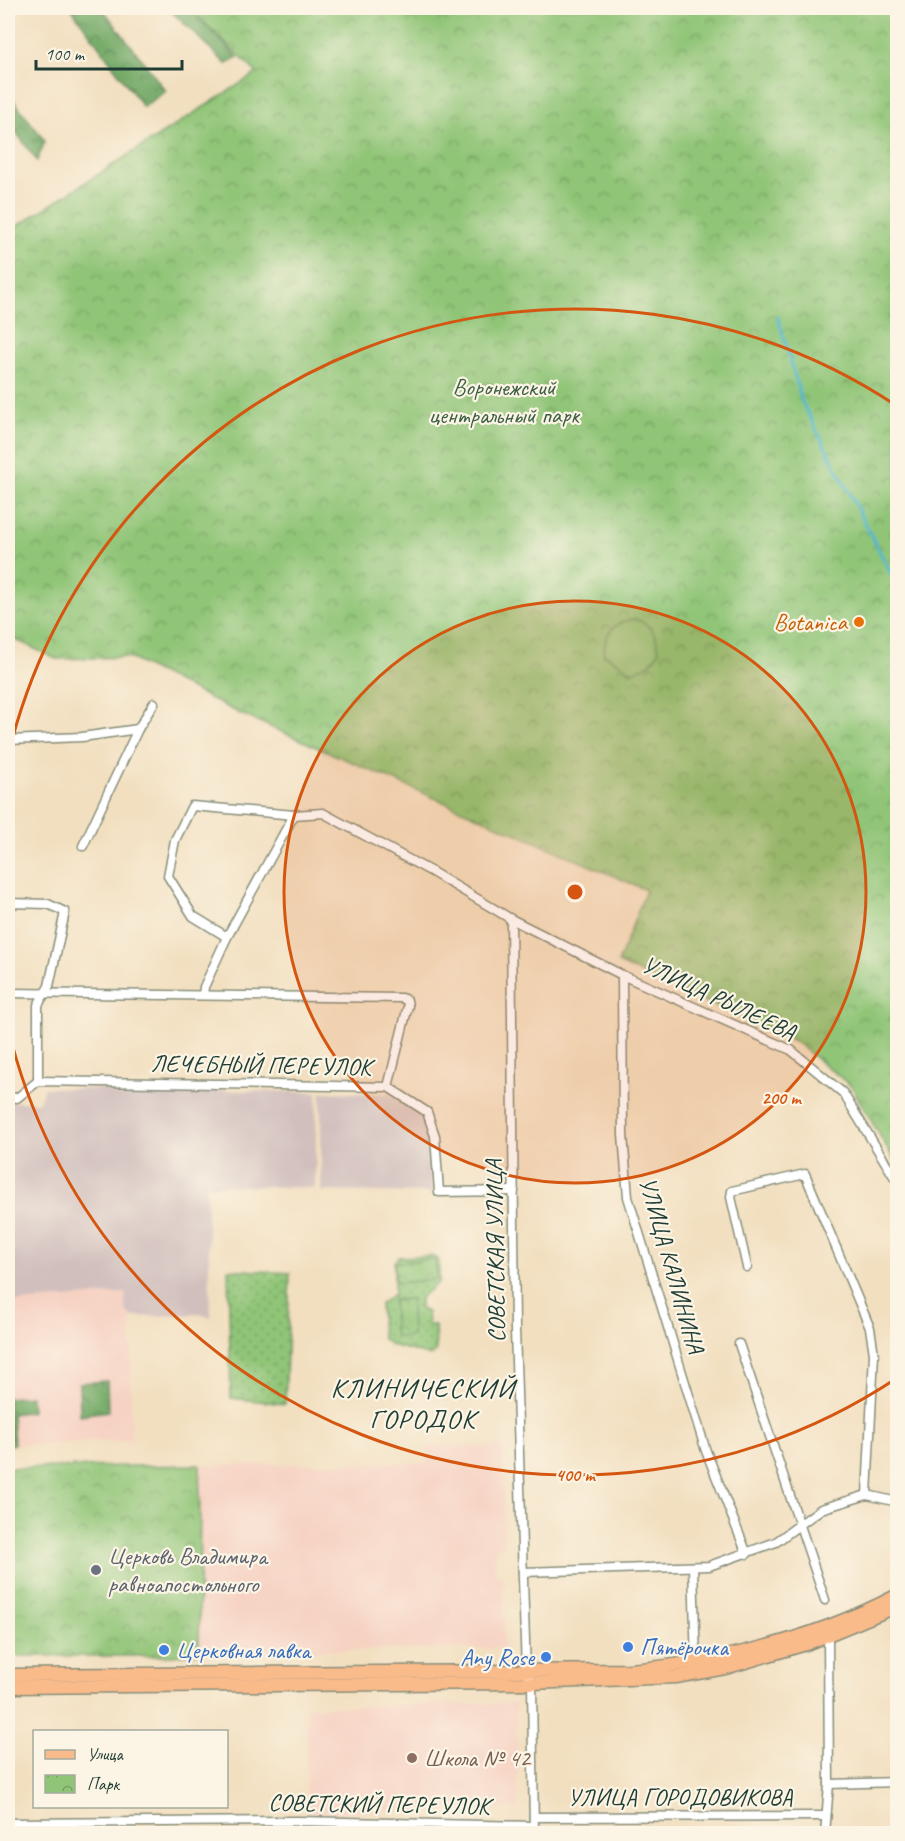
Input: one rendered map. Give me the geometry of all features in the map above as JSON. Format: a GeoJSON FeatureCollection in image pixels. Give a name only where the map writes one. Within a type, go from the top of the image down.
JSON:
{"type":"FeatureCollection","features":[{"type":"Feature","properties":{"kind":"main road"},"geometry":{"type":"LineString","coordinates":[[8,1675],[529,1678],[630,1670],[720,1660],[803,1636],[897,1595]]}},
{"type":"Feature","properties":{"kind":"main road"},"geometry":{"type":"LineString","coordinates":[[8,1687],[676,1677],[725,1668],[828,1635],[897,1606]]}},
{"type":"Feature","properties":{"kind":"street"},"geometry":{"type":"LineString","coordinates":[[83,846],[138,729],[154,703]]}},
{"type":"Feature","properties":{"kind":"street"},"geometry":{"type":"LineString","coordinates":[[8,740],[82,737],[138,729]]}},
{"type":"Feature","properties":{"kind":"street","name":"УЛИЦА РЫЛЕЕВА"},"geometry":{"type":"LineString","coordinates":[[227,937],[193,916],[168,876],[175,840],[192,806],[294,815],[323,813],[432,872],[511,919],[622,975],[791,1050],[843,1093],[897,1183]]}},
{"type":"Feature","properties":{"kind":"street"},"geometry":{"type":"LineString","coordinates":[[203,995],[204,987],[227,937],[294,815]]}},
{"type":"Feature","properties":{"kind":"street"},"geometry":{"type":"LineString","coordinates":[[8,903],[48,904],[65,912],[50,986],[38,1005],[38,1081],[17,1098],[8,1097]]}},
{"type":"Feature","properties":{"kind":"street","name":"СОВЕТСКАЯ УЛИЦА"},"geometry":{"type":"LineString","coordinates":[[511,919],[515,1330],[534,1826]]}},
{"type":"Feature","properties":{"kind":"street","name":"УЛИЦА КАЛИНИНА"},"geometry":{"type":"LineString","coordinates":[[622,975],[623,1135],[628,1197],[706,1451],[747,1554]]}},
{"type":"Feature","properties":{"kind":"street"},"geometry":{"type":"LineString","coordinates":[[8,993],[401,998],[407,1000],[408,1006],[388,1087]]}},
{"type":"Feature","properties":{"kind":"street","name":"ЛЕЧЕБНЫЙ ПЕРЕУЛОК"},"geometry":{"type":"LineString","coordinates":[[38,1081],[388,1087],[428,1112],[435,1136],[439,1192],[514,1191]]}},
{"type":"Feature","properties":{"kind":"street"},"geometry":{"type":"LineString","coordinates":[[747,1267],[731,1197],[732,1191],[805,1174],[870,1328],[874,1354],[867,1494]]}},
{"type":"Feature","properties":{"kind":"street"},"geometry":{"type":"LineString","coordinates":[[739,1344],[825,1600]]}},
{"type":"Feature","properties":{"kind":"street"},"geometry":{"type":"LineString","coordinates":[[523,1572],[709,1566],[776,1542],[821,1509],[867,1494],[897,1502]]}},
{"type":"Feature","properties":{"kind":"street"},"geometry":{"type":"LineString","coordinates":[[693,1567],[696,1663]]}},
{"type":"Feature","properties":{"kind":"street"},"geometry":{"type":"LineString","coordinates":[[825,1833],[829,1784],[828,1635]]}},
{"type":"Feature","properties":{"kind":"street"},"geometry":{"type":"LineString","coordinates":[[829,1784],[897,1782]]}},
{"type":"Feature","properties":{"kind":"street","name":"УЛИЦА ГОРОДОВИКОВА"},"geometry":{"type":"LineString","coordinates":[[534,1826],[826,1816]]}},
{"type":"Feature","properties":{"kind":"street","name":"СОВЕТСКИЙ ПЕРЕУЛОК"},"geometry":{"type":"LineString","coordinates":[[8,1823],[298,1821],[534,1826]]}},
{"type":"Feature","properties":{"kind":"shaded area"},"geometry":{"type":"Polygon","coordinates":[[[44,1088],[317,1092],[315,1188],[206,1185],[211,1317],[201,1314],[131,1317],[125,1309],[126,1293],[8,1303],[8,1102],[39,1102],[44,1088]]]}},
{"type":"Feature","properties":{"kind":"shaded area"},"geometry":{"type":"Polygon","coordinates":[[[321,1092],[391,1094],[426,1118],[432,1193],[321,1191],[321,1092]]]}},
{"type":"Feature","properties":{"kind":"shaded area"},"geometry":{"type":"Polygon","coordinates":[[[126,1293],[125,1309],[131,1317],[131,1440],[8,1445],[8,1303],[126,1293]]]}},
{"type":"Feature","properties":{"kind":"shaded area"},"geometry":{"type":"Polygon","coordinates":[[[427,1446],[503,1447],[504,1545],[495,1546],[495,1576],[504,1577],[504,1648],[199,1652],[200,1465],[427,1463],[427,1446]]]}},
{"type":"Feature","properties":{"kind":"shaded area","name":"Школа № 42"},"geometry":{"type":"Polygon","coordinates":[[[516,1703],[518,1809],[307,1813],[306,1707],[516,1703]]]}},
{"type":"Feature","properties":{"kind":"green space"},"geometry":{"type":"Polygon","coordinates":[[[71,8],[102,8],[166,91],[143,107],[71,8]]]}},
{"type":"Feature","properties":{"kind":"green space"},"geometry":{"type":"Polygon","coordinates":[[[168,8],[199,8],[198,17],[238,58],[226,64],[168,8]]]}},
{"type":"Feature","properties":{"kind":"green space","name":"Воронежский центральный парк"},"geometry":{"type":"Polygon","coordinates":[[[189,8],[897,8],[897,1165],[851,1086],[793,1040],[618,963],[646,890],[241,714],[128,657],[56,659],[8,636],[8,232],[257,73],[189,8]]]}},
{"type":"Feature","properties":{"kind":"green space"},"geometry":{"type":"Polygon","coordinates":[[[8,93],[45,141],[37,161],[8,121],[8,93]]]}},
{"type":"Feature","properties":{"kind":"green space"},"geometry":{"type":"Polygon","coordinates":[[[634,619],[653,631],[659,652],[649,665],[632,672],[604,654],[604,647],[608,635],[615,626],[634,619]]]}},
{"type":"Feature","properties":{"kind":"green space"},"geometry":{"type":"Polygon","coordinates":[[[431,1256],[439,1260],[439,1282],[420,1298],[420,1309],[427,1312],[428,1325],[435,1325],[436,1352],[431,1356],[391,1345],[382,1338],[380,1304],[394,1294],[394,1262],[399,1257],[431,1256]]]}},
{"type":"Feature","properties":{"kind":"green space"},"geometry":{"type":"Polygon","coordinates":[[[435,1259],[437,1279],[396,1283],[394,1263],[435,1259]]]}},
{"type":"Feature","properties":{"kind":"green space"},"geometry":{"type":"Polygon","coordinates":[[[228,1269],[290,1273],[285,1404],[231,1398],[228,1269]]]}},
{"type":"Feature","properties":{"kind":"green space"},"geometry":{"type":"Polygon","coordinates":[[[411,1299],[412,1336],[395,1337],[393,1300],[411,1299]]]}},
{"type":"Feature","properties":{"kind":"green space"},"geometry":{"type":"Polygon","coordinates":[[[107,1381],[108,1411],[80,1415],[79,1383],[107,1381]]]}},
{"type":"Feature","properties":{"kind":"green space"},"geometry":{"type":"Polygon","coordinates":[[[31,1396],[32,1411],[12,1414],[14,1444],[8,1445],[8,1398],[31,1396]]]}},
{"type":"Feature","properties":{"kind":"green space"},"geometry":{"type":"Polygon","coordinates":[[[200,1465],[199,1652],[173,1656],[9,1656],[8,1659],[8,1468],[200,1465]]]}},
{"type":"Feature","properties":{"kind":"waterway"},"geometry":{"type":"LineString","coordinates":[[778,317],[802,402],[898,587]]}},
{"type":"Feature","properties":{"kind":"place","name":"Botanica"},"geometry":{"type":"Point","coordinates":[859,622]}},
{"type":"Feature","properties":{"kind":"place","name":"Церковь Владимира равноапостольного"},"geometry":{"type":"Point","coordinates":[96,1570]}},
{"type":"Feature","properties":{"kind":"place","name":"Пятёрочка"},"geometry":{"type":"Point","coordinates":[628,1647]}},
{"type":"Feature","properties":{"kind":"place","name":"Церковная лавка"},"geometry":{"type":"Point","coordinates":[164,1650]}},
{"type":"Feature","properties":{"kind":"place","name":"Any Rose"},"geometry":{"type":"Point","coordinates":[546,1657]}},
{"type":"Feature","properties":{"kind":"place","name":"Школа № 42"},"geometry":{"type":"Point","coordinates":[412,1758]}},
{"type":"Feature","properties":{"kind":"district","name":"КЛИНИЧЕСКИЙ ГОРОДОК"},"geometry":{"type":"Point","coordinates":[423,1404]}}]}
